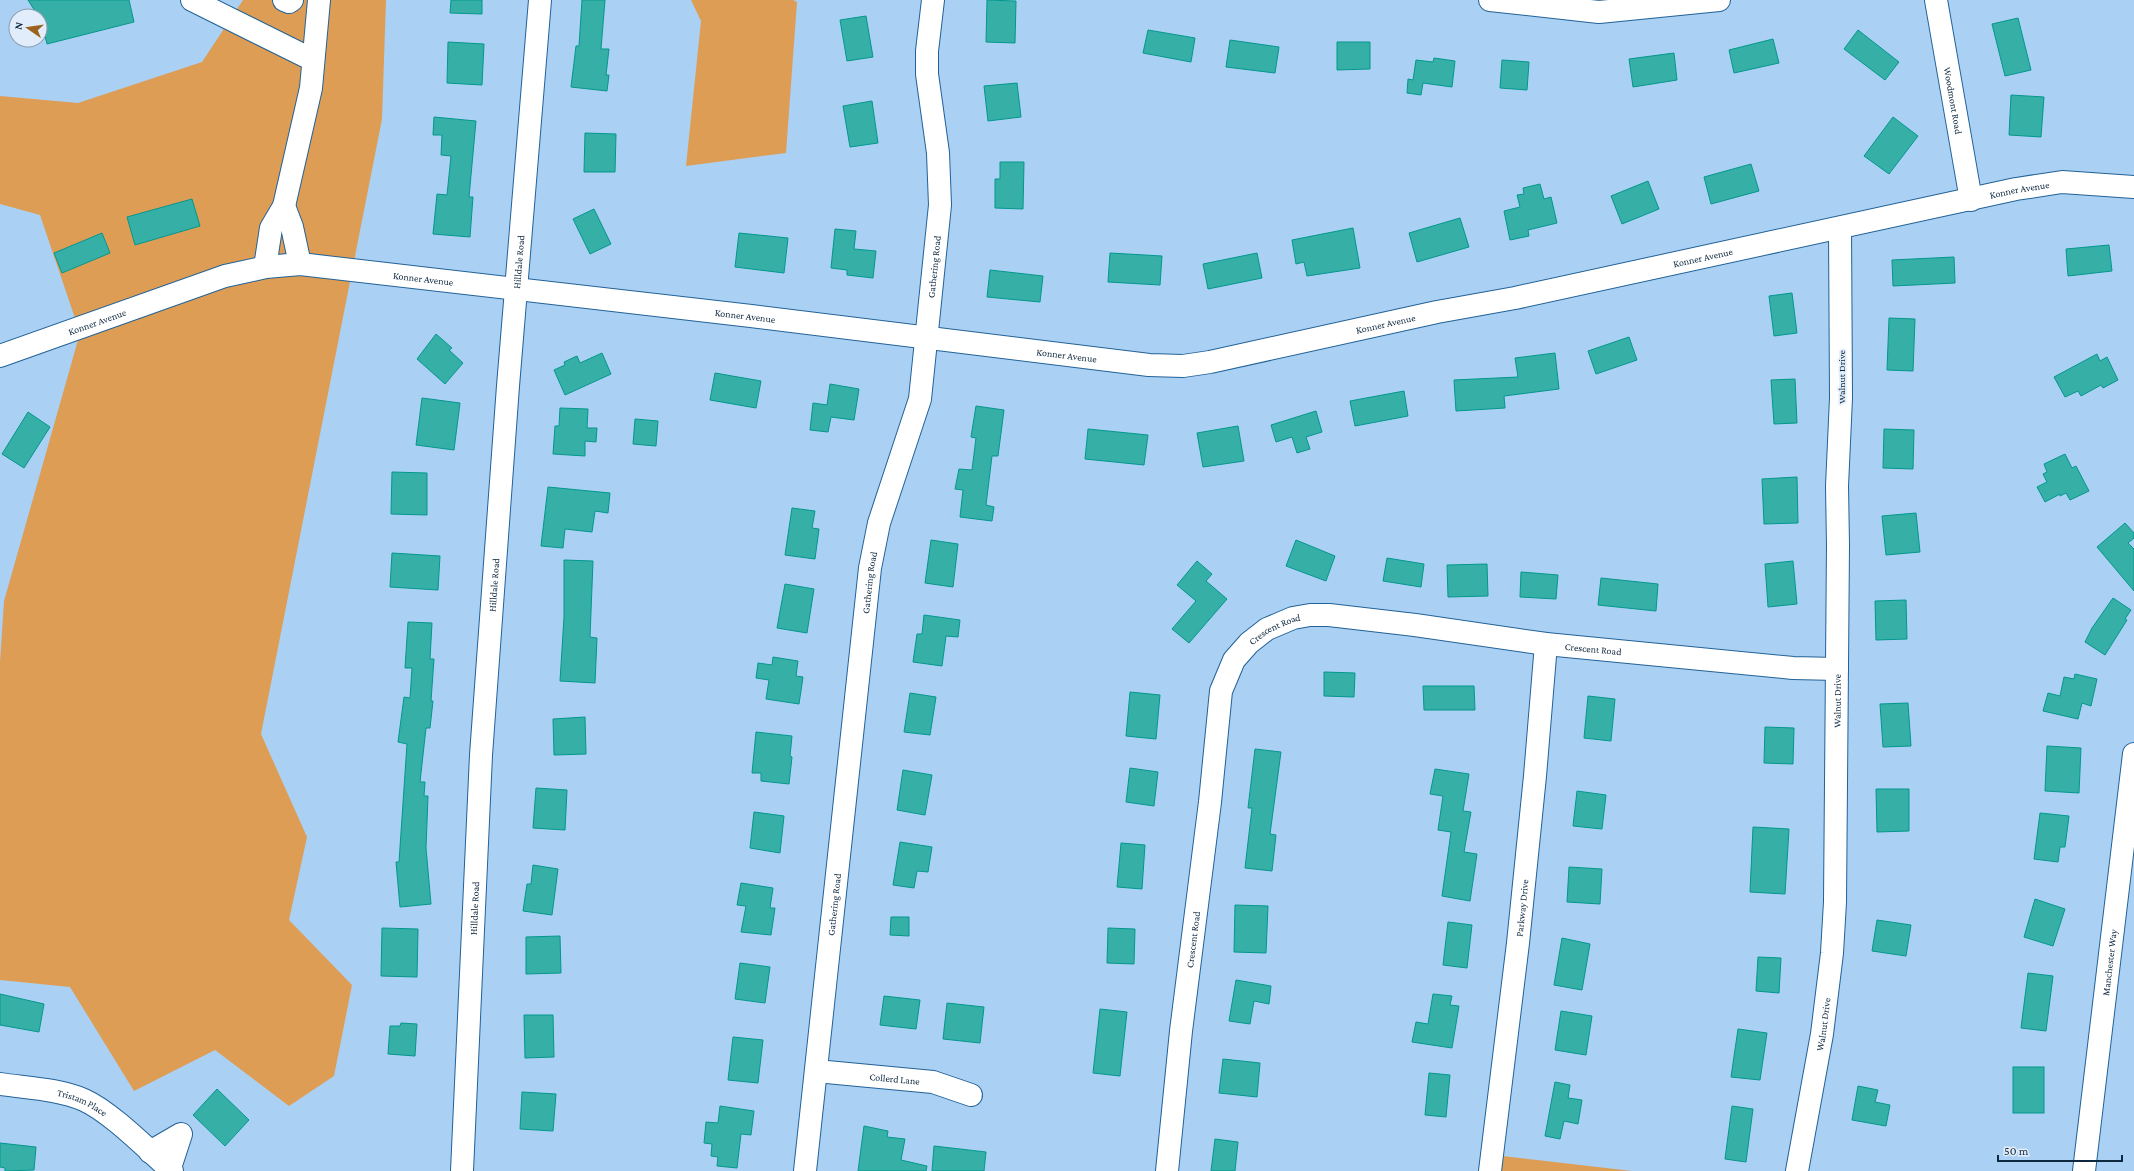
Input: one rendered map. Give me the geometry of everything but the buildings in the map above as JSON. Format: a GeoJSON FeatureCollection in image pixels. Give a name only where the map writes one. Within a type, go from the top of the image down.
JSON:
{"type":"FeatureCollection","features":[{"type":"Feature","properties":{"kind":"street"},"geometry":{"type":"LineString","coordinates":[[192,0],[313,60]]}},
{"type":"Feature","properties":{"kind":"street"},"geometry":{"type":"LineString","coordinates":[[284,0],[289,2],[292,0]]}},
{"type":"Feature","properties":{"kind":"street","name":"Hilldale Road"},"geometry":{"type":"LineString","coordinates":[[462,1171],[481,755],[516,289],[540,0]]}},
{"type":"Feature","properties":{"kind":"street","name":"Gathering Road"},"geometry":{"type":"LineString","coordinates":[[805,1171],[870,568],[879,523],[920,399],[940,205],[938,153],[927,74],[927,52],[933,0]]}},
{"type":"Feature","properties":{"kind":"street"},"geometry":{"type":"LineString","coordinates":[[1490,0],[1599,12],[1719,0]]}},
{"type":"Feature","properties":{"kind":"street","name":"Woodmont Road"},"geometry":{"type":"LineString","coordinates":[[1936,0],[1971,200]]}},
{"type":"Feature","properties":{"kind":"street"},"geometry":{"type":"LineString","coordinates":[[265,267],[271,228],[284,206],[311,88],[316,1]]}},
{"type":"Feature","properties":{"kind":"street","name":"Konner Avenue"},"geometry":{"type":"LineString","coordinates":[[0,356],[225,276],[265,267],[300,264],[751,316],[925,339],[1149,365],[1183,366],[1210,362],[2016,190],[2062,182],[2134,187]]}},
{"type":"Feature","properties":{"kind":"street"},"geometry":{"type":"LineString","coordinates":[[284,206],[292,227],[300,264]]}},
{"type":"Feature","properties":{"kind":"street","name":"Walnut Drive"},"geometry":{"type":"LineString","coordinates":[[1797,1171],[1822,1034],[1832,953],[1835,902],[1837,486],[1841,398],[1840,228]]}},
{"type":"Feature","properties":{"kind":"street","name":"Crescent Road"},"geometry":{"type":"LineString","coordinates":[[1167,1171],[1181,1030],[1210,802],[1219,702],[1224,680],[1234,660],[1249,643],[1267,629],[1293,618],[1310,615],[1329,615],[1415,625],[1546,644],[1793,668],[1837,669]]}},
{"type":"Feature","properties":{"kind":"street","name":"Parkway Drive"},"geometry":{"type":"LineString","coordinates":[[1490,1171],[1518,943],[1535,776],[1546,644]]}},
{"type":"Feature","properties":{"kind":"street","name":"Manchester Way"},"geometry":{"type":"LineString","coordinates":[[2084,1171],[2134,754]]}},
{"type":"Feature","properties":{"kind":"street","name":"Collerd Lane"},"geometry":{"type":"LineString","coordinates":[[816,1071],[933,1082],[971,1095]]}},
{"type":"Feature","properties":{"kind":"street","name":"Tristam Place"},"geometry":{"type":"LineString","coordinates":[[0,1084],[64,1094],[84,1100],[101,1109],[170,1170]]}},
{"type":"Feature","properties":{"kind":"street"},"geometry":{"type":"LineString","coordinates":[[150,1152],[181,1134],[170,1170]]}},
{"type":"Feature","properties":{"kind":"shaded area"},"geometry":{"type":"Polygon","coordinates":[[[243,0],[386,0],[382,119],[261,734],[307,837],[289,920],[352,985],[334,1076],[289,1106],[215,1050],[134,1091],[70,987],[0,980],[0,662],[4,601],[80,333],[40,215],[0,204],[0,96],[78,103],[202,62],[243,0]]]}},
{"type":"Feature","properties":{"kind":"shaded area"},"geometry":{"type":"Polygon","coordinates":[[[691,0],[793,0],[797,2],[786,153],[686,166],[701,21],[691,0]]]}},
{"type":"Feature","properties":{"kind":"shaded area"},"geometry":{"type":"Polygon","coordinates":[[[1502,1156],[1632,1171],[1499,1171],[1502,1156]]]}}]}
